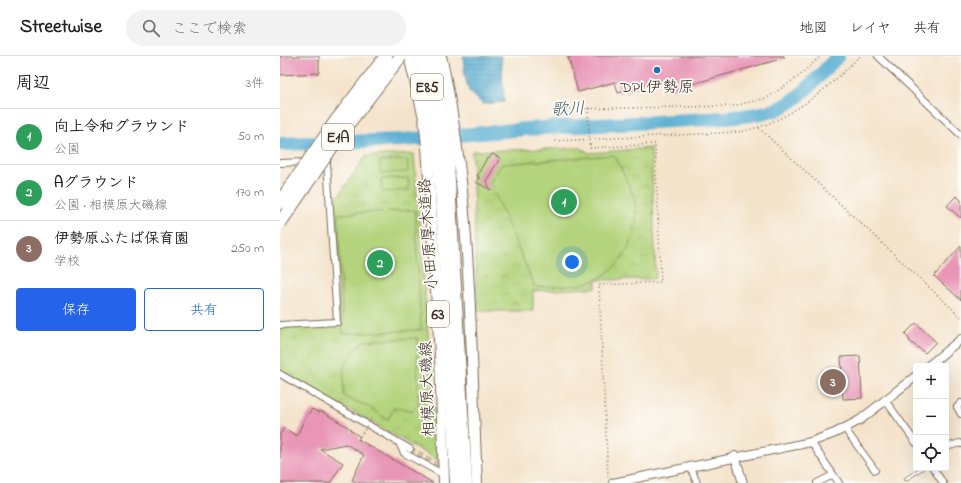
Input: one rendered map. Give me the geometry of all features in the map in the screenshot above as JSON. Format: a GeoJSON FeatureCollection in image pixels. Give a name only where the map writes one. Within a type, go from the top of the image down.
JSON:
{"type":"FeatureCollection","features":[{"type":"Feature","properties":{"kind":"highway","name":"E1A"},"geometry":{"type":"LineString","coordinates":[[280,202],[335,122],[386,56]]}},
{"type":"Feature","properties":{"kind":"highway","name":"E1A"},"geometry":{"type":"LineString","coordinates":[[280,223],[345,128],[401,56]]}},
{"type":"Feature","properties":{"kind":"highway","name":"小田原厚木道路"},"geometry":{"type":"LineString","coordinates":[[420,56],[439,118]]}},
{"type":"Feature","properties":{"kind":"highway","name":"小田原厚木道路"},"geometry":{"type":"LineString","coordinates":[[431,56],[442,146],[466,483]]}},
{"type":"Feature","properties":{"kind":"highway","name":"小田原厚木道路"},"geometry":{"type":"LineString","coordinates":[[442,146],[443,219],[456,483]]}},
{"type":"Feature","properties":{"kind":"main road","name":"相模原大磯線"},"geometry":{"type":"LineString","coordinates":[[409,56],[439,118]]}},
{"type":"Feature","properties":{"kind":"main road","name":"相模原大磯線"},"geometry":{"type":"LineString","coordinates":[[441,56],[439,118],[442,146],[440,354],[444,479]]}},
{"type":"Feature","properties":{"kind":"main road","name":"相模原大磯線"},"geometry":{"type":"LineString","coordinates":[[442,146],[465,224],[477,483]]}},
{"type":"Feature","properties":{"kind":"street"},"geometry":{"type":"LineString","coordinates":[[878,56],[961,135]]}},
{"type":"Feature","properties":{"kind":"street"},"geometry":{"type":"LineString","coordinates":[[280,163],[327,162],[337,322],[280,325]]}},
{"type":"Feature","properties":{"kind":"street"},"geometry":{"type":"LineString","coordinates":[[932,363],[961,339]]}},
{"type":"Feature","properties":{"kind":"street"},"geometry":{"type":"LineString","coordinates":[[280,374],[410,449]]}},
{"type":"Feature","properties":{"kind":"street"},"geometry":{"type":"LineString","coordinates":[[613,483],[735,456],[811,442],[845,429],[870,414],[913,378]]}},
{"type":"Feature","properties":{"kind":"street"},"geometry":{"type":"LineString","coordinates":[[886,401],[913,439]]}},
{"type":"Feature","properties":{"kind":"street"},"geometry":{"type":"LineString","coordinates":[[961,403],[957,407],[961,414]]}},
{"type":"Feature","properties":{"kind":"street"},"geometry":{"type":"LineString","coordinates":[[845,429],[868,466],[875,470]]}},
{"type":"Feature","properties":{"kind":"street"},"geometry":{"type":"LineString","coordinates":[[949,446],[961,441]]}},
{"type":"Feature","properties":{"kind":"street"},"geometry":{"type":"LineString","coordinates":[[811,442],[839,483]]}},
{"type":"Feature","properties":{"kind":"street"},"geometry":{"type":"LineString","coordinates":[[399,443],[404,453],[444,479]]}},
{"type":"Feature","properties":{"kind":"street"},"geometry":{"type":"LineString","coordinates":[[735,456],[743,483]]}},
{"type":"Feature","properties":{"kind":"street"},"geometry":{"type":"LineString","coordinates":[[690,466],[697,483]]}},
{"type":"Feature","properties":{"kind":"street"},"geometry":{"type":"LineString","coordinates":[[935,471],[943,483]]}},
{"type":"Feature","properties":{"kind":"street"},"geometry":{"type":"LineString","coordinates":[[817,483],[833,475]]}},
{"type":"Feature","properties":{"kind":"lane"},"geometry":{"type":"LineString","coordinates":[[906,479],[918,471]]}},
{"type":"Feature","properties":{"kind":"path"},"geometry":{"type":"LineString","coordinates":[[569,109],[733,106],[767,98],[798,78],[821,56]]}},
{"type":"Feature","properties":{"kind":"path"},"geometry":{"type":"LineString","coordinates":[[555,141],[739,132],[759,128],[785,117],[837,79],[860,56]]}},
{"type":"Feature","properties":{"kind":"path"},"geometry":{"type":"LineString","coordinates":[[588,108],[590,148],[655,144],[661,282],[599,285],[609,483]]}},
{"type":"Feature","properties":{"kind":"path"},"geometry":{"type":"LineString","coordinates":[[759,128],[961,317]]}},
{"type":"Feature","properties":{"kind":"path"},"geometry":{"type":"LineString","coordinates":[[358,440],[371,419]]}},
{"type":"Feature","properties":{"kind":"green space"},"geometry":{"type":"Polygon","coordinates":[[[581,148],[589,153],[651,148],[656,276],[654,279],[596,280],[596,288],[533,291],[533,311],[477,311],[472,151],[581,148]]]}},
{"type":"Feature","properties":{"kind":"green space"},"geometry":{"type":"Polygon","coordinates":[[[414,154],[438,460],[280,371],[280,327],[339,324],[335,201],[366,156],[414,154]]]}},
{"type":"Feature","properties":{"kind":"green space"},"geometry":{"type":"Polygon","coordinates":[[[614,155],[635,202],[635,231],[624,256],[604,275],[591,281],[572,286],[535,287],[490,183],[502,164],[614,155]]]}},
{"type":"Feature","properties":{"kind":"green space"},"geometry":{"type":"Polygon","coordinates":[[[407,160],[408,172],[381,173],[380,161],[407,160]]]}},
{"type":"Feature","properties":{"kind":"green space"},"geometry":{"type":"Polygon","coordinates":[[[408,178],[409,190],[382,192],[381,179],[408,178]]]}},
{"type":"Feature","properties":{"kind":"green space"},"geometry":{"type":"Polygon","coordinates":[[[415,210],[421,330],[343,334],[338,214],[415,210]]]}},
{"type":"Feature","properties":{"kind":"green space"},"geometry":{"type":"Polygon","coordinates":[[[418,338],[417,367],[419,403],[412,410],[394,408],[388,419],[368,406],[344,396],[343,378],[345,366],[351,355],[363,341],[418,338]]]}},
{"type":"Feature","properties":{"kind":"water"},"geometry":{"type":"Polygon","coordinates":[[[463,56],[501,56],[504,102],[483,104],[469,91],[465,76],[463,56]]]}},
{"type":"Feature","properties":{"kind":"building"},"geometry":{"type":"Polygon","coordinates":[[[280,56],[319,56],[319,73],[280,75],[280,56]]]}},
{"type":"Feature","properties":{"kind":"building","name":"DPL伊勢原"},"geometry":{"type":"Polygon","coordinates":[[[784,56],[784,58],[671,90],[668,79],[618,93],[615,82],[578,92],[568,57],[784,56]]]}},
{"type":"Feature","properties":{"kind":"building"},"geometry":{"type":"Polygon","coordinates":[[[492,154],[500,158],[486,181],[491,190],[476,182],[479,177],[477,176],[487,158],[489,159],[492,154]]]}},
{"type":"Feature","properties":{"kind":"building"},"geometry":{"type":"Polygon","coordinates":[[[956,196],[961,200],[961,218],[947,206],[956,196]]]}},
{"type":"Feature","properties":{"kind":"building"},"geometry":{"type":"Polygon","coordinates":[[[961,246],[961,300],[934,276],[961,246]]]}},
{"type":"Feature","properties":{"kind":"building"},"geometry":{"type":"Polygon","coordinates":[[[916,323],[936,342],[925,353],[909,341],[910,340],[905,334],[916,323]]]}},
{"type":"Feature","properties":{"kind":"building"},"geometry":{"type":"Polygon","coordinates":[[[860,356],[862,398],[843,399],[841,357],[860,356]]]}},
{"type":"Feature","properties":{"kind":"building"},"geometry":{"type":"Polygon","coordinates":[[[312,409],[320,413],[321,411],[351,429],[350,430],[359,436],[359,440],[433,483],[357,483],[352,480],[364,455],[346,444],[320,449],[343,463],[330,483],[280,483],[280,434],[284,428],[297,436],[305,418],[312,409]]]}},
{"type":"Feature","properties":{"kind":"waterway","name":"歌川"},"geometry":{"type":"LineString","coordinates":[[280,144],[403,140],[526,129],[726,118],[757,114],[775,110],[792,101],[809,87],[838,56]]}},
{"type":"Feature","properties":{"kind":"tunnel"},"geometry":{"type":"LineString","coordinates":[[410,449],[445,469]]}},
{"type":"Feature","properties":{"kind":"place","name":"DPL伊勢原"},"geometry":{"type":"Point","coordinates":[657,70]}},
{"type":"Feature","properties":{"kind":"place","name":"向上令和グラウンド"},"geometry":{"type":"Point","coordinates":[564,202]}},
{"type":"Feature","properties":{"kind":"place","name":"Aグラウンド"},"geometry":{"type":"Point","coordinates":[380,263]}},
{"type":"Feature","properties":{"kind":"place","name":"伊勢原ふたば保育園"},"geometry":{"type":"Point","coordinates":[833,382]}}]}
